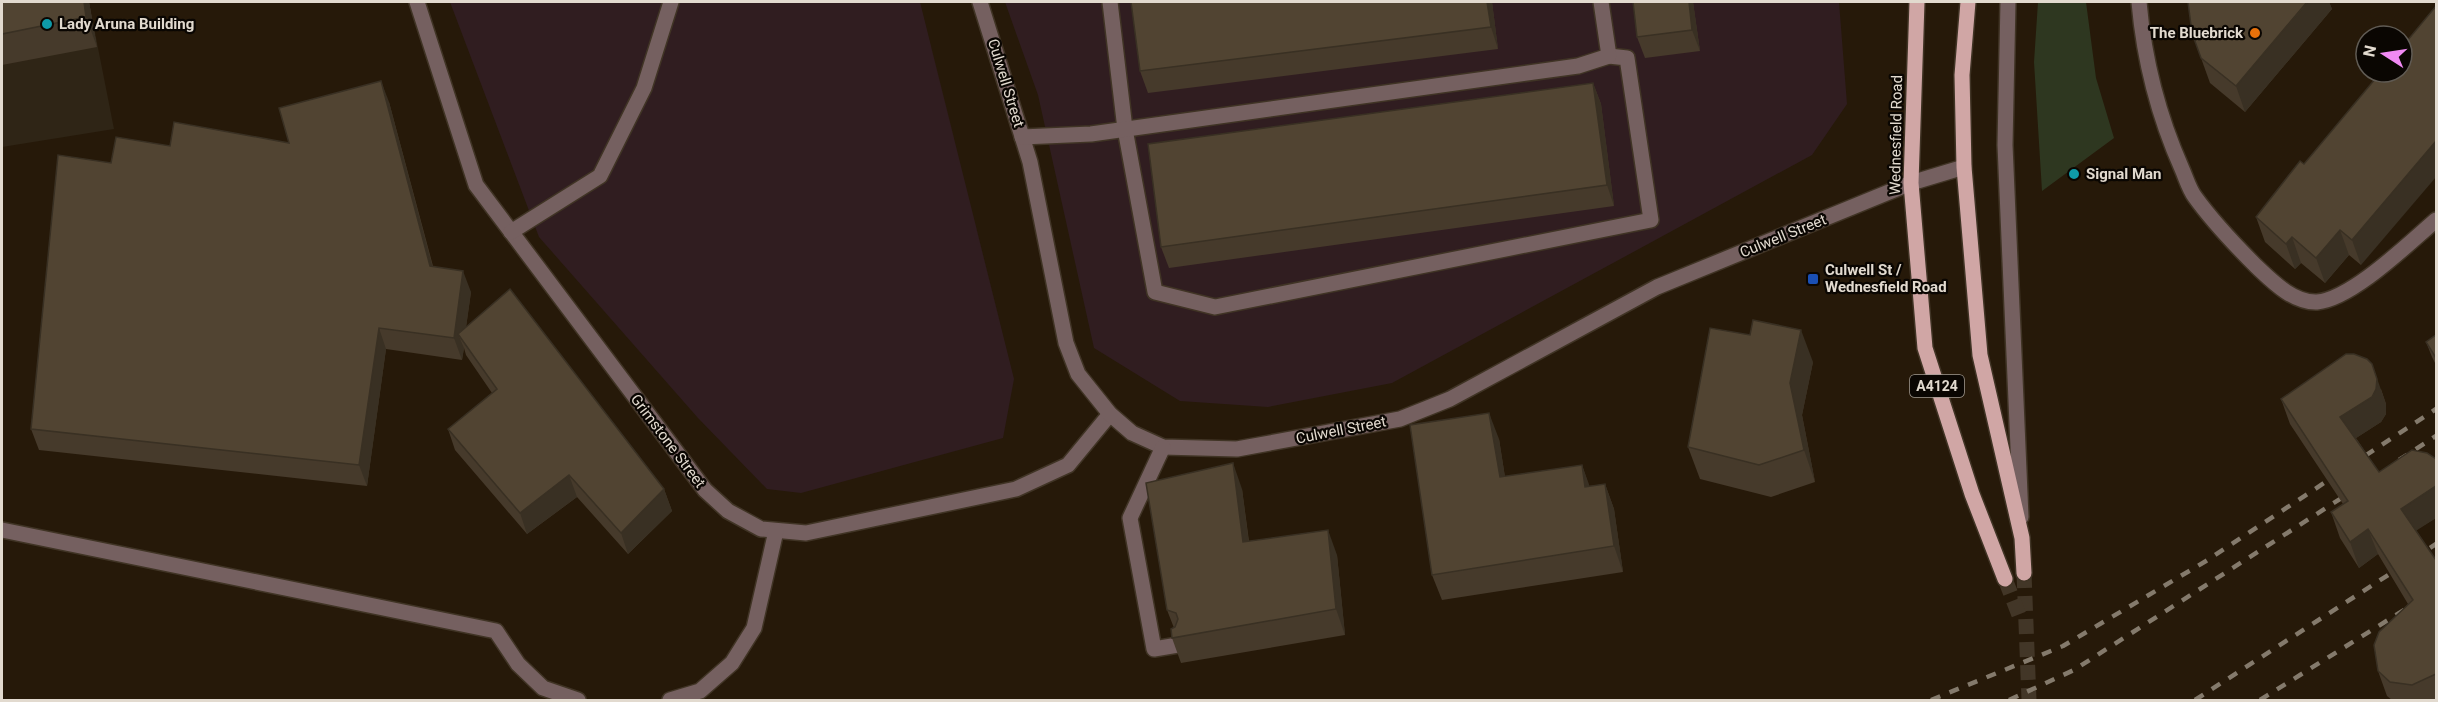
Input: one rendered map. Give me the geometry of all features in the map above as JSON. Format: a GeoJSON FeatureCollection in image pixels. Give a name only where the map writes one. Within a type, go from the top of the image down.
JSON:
{"type":"FeatureCollection","features":[{"type":"Feature","properties":{"kind":"main road","name":"Wednesfield Road"},"geometry":{"type":"LineString","coordinates":[[1917,2],[1911,183],[1925,348],[1972,494],[2005,579]]}},
{"type":"Feature","properties":{"kind":"main road","name":"A4124"},"geometry":{"type":"LineString","coordinates":[[1968,2],[1962,75],[1964,167],[1980,355],[2022,538],[2024,573]]}},
{"type":"Feature","properties":{"kind":"street","name":"Grimstone Street"},"geometry":{"type":"LineString","coordinates":[[417,2],[476,186],[705,490],[728,511],[761,529],[806,533],[1016,489],[1068,465],[1110,414]]}},
{"type":"Feature","properties":{"kind":"street"},"geometry":{"type":"LineString","coordinates":[[511,232],[600,176],[644,88],[671,2]]}},
{"type":"Feature","properties":{"kind":"street","name":"Culwell Street"},"geometry":{"type":"LineString","coordinates":[[980,2],[1022,137],[1066,343],[1078,374],[1110,414],[1132,433],[1163,447],[1237,449],[1400,419],[1450,399],[1657,287],[1911,183],[1964,167]]}},
{"type":"Feature","properties":{"kind":"street"},"geometry":{"type":"LineString","coordinates":[[1022,137],[1091,134],[1125,129],[1578,66],[1609,56],[1627,58],[1652,220],[1215,307],[1155,292],[1125,129],[1110,2]]}},
{"type":"Feature","properties":{"kind":"street"},"geometry":{"type":"LineString","coordinates":[[1601,2],[1609,56]]}},
{"type":"Feature","properties":{"kind":"street","name":"A4124"},"geometry":{"type":"LineString","coordinates":[[2008,2],[2005,146],[2022,538]]}},
{"type":"Feature","properties":{"kind":"street"},"geometry":{"type":"LineString","coordinates":[[2139,2],[2143,51],[2169,138],[2194,196],[2230,240],[2276,285],[2296,297],[2317,302],[2340,295],[2370,275],[2436,220]]}},
{"type":"Feature","properties":{"kind":"street"},"geometry":{"type":"LineString","coordinates":[[1163,447],[1130,518],[1154,649],[1178,645]]}},
{"type":"Feature","properties":{"kind":"street"},"geometry":{"type":"LineString","coordinates":[[2,530],[496,631],[518,664],[543,688],[578,700]]}},
{"type":"Feature","properties":{"kind":"street"},"geometry":{"type":"LineString","coordinates":[[670,700],[700,691],[732,663],[754,628],[776,531]]}},
{"type":"Feature","properties":{"kind":"shaded area"},"geometry":{"type":"Polygon","coordinates":[[[2,2],[89,2],[114,129],[2,147],[2,2]]]}},
{"type":"Feature","properties":{"kind":"shaded area"},"geometry":{"type":"Polygon","coordinates":[[[450,2],[920,2],[1014,379],[1003,438],[801,493],[767,489],[698,418],[539,237],[450,2]]]}},
{"type":"Feature","properties":{"kind":"shaded area"},"geometry":{"type":"Polygon","coordinates":[[[1005,2],[1839,2],[1847,104],[1812,155],[1392,383],[1268,407],[1180,401],[1094,348],[1038,95],[1005,2]]]}},
{"type":"Feature","properties":{"kind":"green space"},"geometry":{"type":"Polygon","coordinates":[[[2038,2],[2086,2],[2096,78],[2114,138],[2042,191],[2034,62],[2038,2]]]}},
{"type":"Feature","properties":{"kind":"building"},"geometry":{"type":"Polygon","coordinates":[[[2,2],[84,2],[86,17],[2,34],[2,2]]]}},
{"type":"Feature","properties":{"kind":"building"},"geometry":{"type":"Polygon","coordinates":[[[1131,2],[1487,2],[1491,27],[1140,71],[1131,2]]]}},
{"type":"Feature","properties":{"kind":"building"},"geometry":{"type":"Polygon","coordinates":[[[1633,2],[1689,2],[1692,30],[1637,37],[1633,2]]]}},
{"type":"Feature","properties":{"kind":"building","name":"The Bluebrick"},"geometry":{"type":"Polygon","coordinates":[[[2188,2],[2307,2],[2236,86],[2201,58],[2192,33],[2188,2]]]}},
{"type":"Feature","properties":{"kind":"building"},"geometry":{"type":"Polygon","coordinates":[[[2436,6],[2436,141],[2352,240],[2340,230],[2316,258],[2292,237],[2286,244],[2256,217],[2300,161],[2304,164],[2371,84],[2414,84],[2414,33],[2436,6]]]}},
{"type":"Feature","properties":{"kind":"building"},"geometry":{"type":"Polygon","coordinates":[[[381,81],[430,266],[463,271],[454,338],[379,328],[359,465],[31,429],[58,155],[111,163],[116,137],[170,146],[174,122],[289,143],[279,108],[381,81]]]}},
{"type":"Feature","properties":{"kind":"building"},"geometry":{"type":"Polygon","coordinates":[[[1593,83],[1607,185],[1161,247],[1148,144],[1593,83]]]}},
{"type":"Feature","properties":{"kind":"building"},"geometry":{"type":"Polygon","coordinates":[[[510,289],[664,489],[621,533],[569,475],[520,513],[448,429],[497,389],[458,334],[510,289]]]}},
{"type":"Feature","properties":{"kind":"building"},"geometry":{"type":"Polygon","coordinates":[[[1753,320],[1801,330],[1790,383],[1804,450],[1759,465],[1688,447],[1710,328],[1750,335],[1753,320]]]}},
{"type":"Feature","properties":{"kind":"building"},"geometry":{"type":"Polygon","coordinates":[[[2436,335],[2436,358],[2426,342],[2436,335]]]}},
{"type":"Feature","properties":{"kind":"building"},"geometry":{"type":"Polygon","coordinates":[[[2346,354],[2354,354],[2367,359],[2372,364],[2377,379],[2372,397],[2340,417],[2379,472],[2412,450],[2427,453],[2436,459],[2436,486],[2401,509],[2436,560],[2436,674],[2412,685],[2390,682],[2378,671],[2374,645],[2379,632],[2413,600],[2368,529],[2350,542],[2331,512],[2348,501],[2281,399],[2346,354]]]}},
{"type":"Feature","properties":{"kind":"building"},"geometry":{"type":"Polygon","coordinates":[[[1489,413],[1500,477],[1582,465],[1585,487],[1605,484],[1614,546],[1432,575],[1410,425],[1489,413]]]}},
{"type":"Feature","properties":{"kind":"building"},"geometry":{"type":"Polygon","coordinates":[[[1233,463],[1243,542],[1328,530],[1336,609],[1172,638],[1171,629],[1175,627],[1178,619],[1176,613],[1167,610],[1146,483],[1233,463]]]}},
{"type":"Feature","properties":{"kind":"tunnel"},"geometry":{"type":"LineString","coordinates":[[2024,573],[2029,700]]}},
{"type":"Feature","properties":{"kind":"tunnel"},"geometry":{"type":"LineString","coordinates":[[2005,579],[2021,620]]}},
{"type":"Feature","properties":{"kind":"railway"},"geometry":{"type":"LineString","coordinates":[[1931,700],[2063,646],[2206,561],[2436,409]]}},
{"type":"Feature","properties":{"kind":"railway"},"geometry":{"type":"LineString","coordinates":[[2399,460],[2436,436]]}},
{"type":"Feature","properties":{"kind":"railway"},"geometry":{"type":"LineString","coordinates":[[2009,700],[2074,670],[2354,490]]}},
{"type":"Feature","properties":{"kind":"railway"},"geometry":{"type":"LineString","coordinates":[[2195,700],[2436,544]]}},
{"type":"Feature","properties":{"kind":"railway"},"geometry":{"type":"LineString","coordinates":[[2260,700],[2436,590]]}},
{"type":"Feature","properties":{"kind":"place","name":"Lady Aruna Building"},"geometry":{"type":"Point","coordinates":[47,24]}},
{"type":"Feature","properties":{"kind":"place","name":"The Bluebrick"},"geometry":{"type":"Point","coordinates":[2255,33]}},
{"type":"Feature","properties":{"kind":"place","name":"Signal Man"},"geometry":{"type":"Point","coordinates":[2074,174]}},
{"type":"Feature","properties":{"kind":"place","name":"Culwell St / Wednesfield Road"},"geometry":{"type":"Point","coordinates":[1813,279]}}]}
